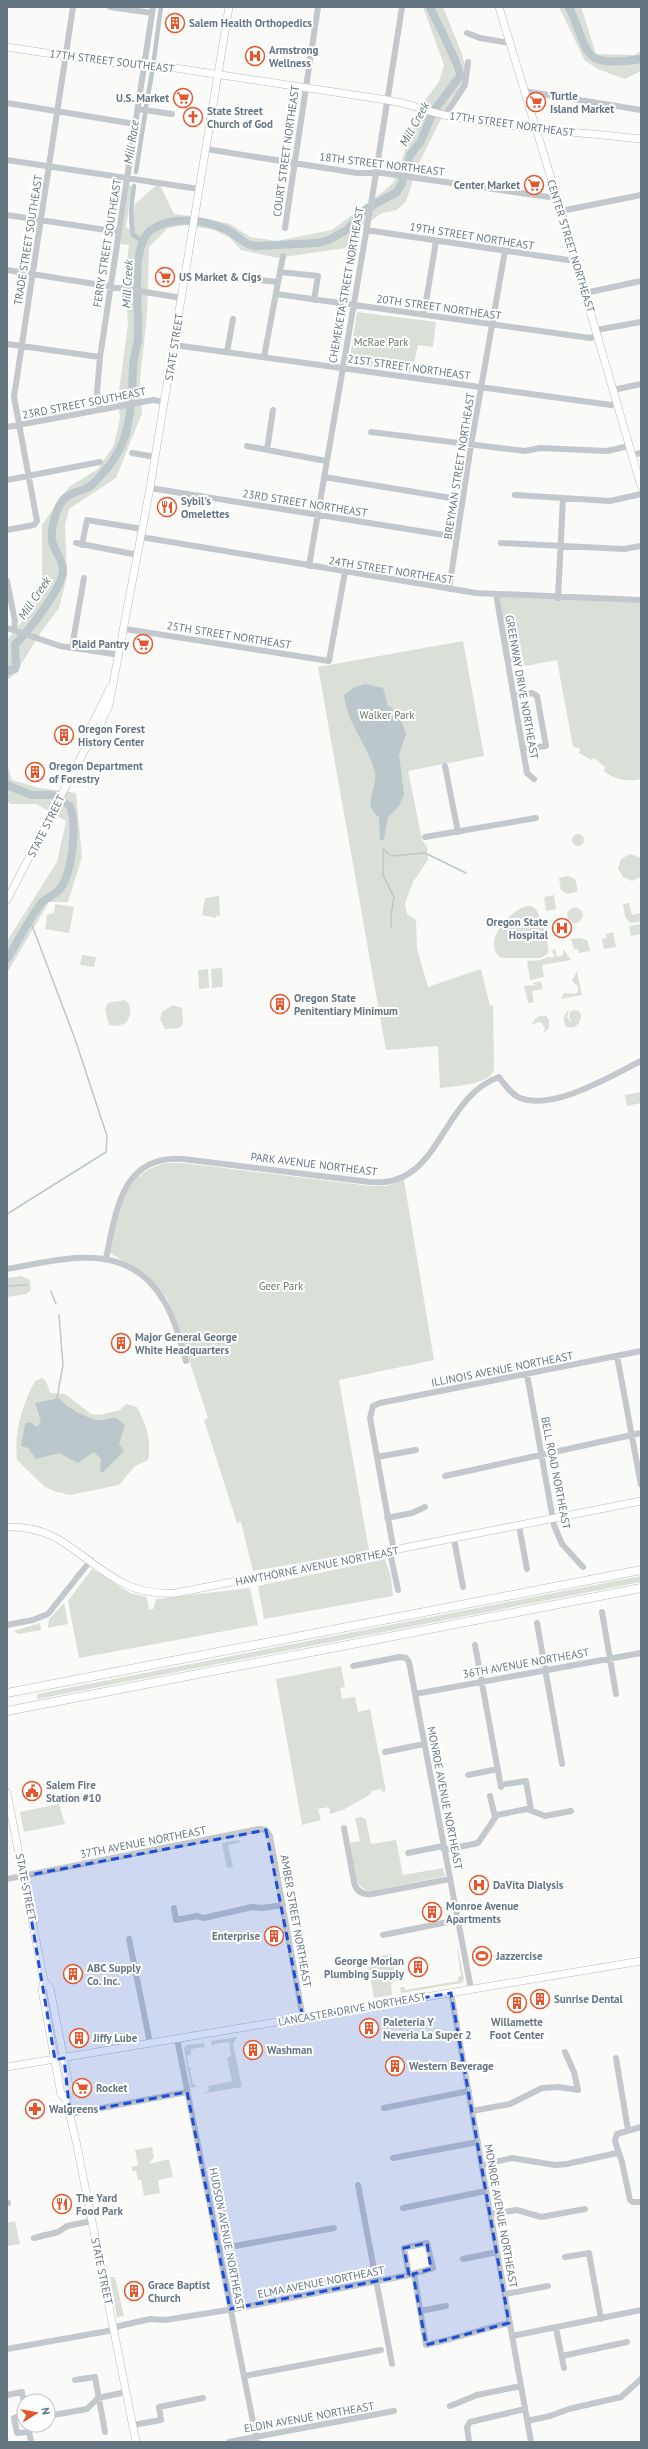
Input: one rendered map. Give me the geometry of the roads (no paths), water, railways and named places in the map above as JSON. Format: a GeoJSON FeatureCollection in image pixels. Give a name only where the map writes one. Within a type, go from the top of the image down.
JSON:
{"type":"FeatureCollection","features":[{"type":"Feature","properties":{"kind":"highway"},"geometry":{"type":"LineString","coordinates":[[7,1693],[641,1570]]}},
{"type":"Feature","properties":{"kind":"highway"},"geometry":{"type":"LineString","coordinates":[[8,1710],[641,1588]]}},
{"type":"Feature","properties":{"kind":"main road","name":"STATE STREET"},"geometry":{"type":"LineString","coordinates":[[7,900],[55,810],[84,751],[102,722],[109,705],[125,629],[150,488],[229,7]]}},
{"type":"Feature","properties":{"kind":"main road","name":"CENTER STREET NORTHEAST"},"geometry":{"type":"LineString","coordinates":[[499,7],[561,211],[641,486]]}},
{"type":"Feature","properties":{"kind":"main road","name":"17TH STREET SOUTHEAST"},"geometry":{"type":"LineString","coordinates":[[7,47],[105,62],[144,64],[218,74]]}},
{"type":"Feature","properties":{"kind":"main road","name":"17TH STREET NORTHEAST"},"geometry":{"type":"LineString","coordinates":[[218,74],[416,105],[443,114],[536,128],[641,139]]}},
{"type":"Feature","properties":{"kind":"main road","name":"HAWTHORNE AVENUE NORTHEAST"},"geometry":{"type":"LineString","coordinates":[[7,1527],[45,1532],[69,1544],[127,1585],[151,1592],[176,1593],[392,1552],[641,1501]]}},
{"type":"Feature","properties":{"kind":"main road","name":"STATE STREET"},"geometry":{"type":"LineString","coordinates":[[7,1793],[44,1981],[42,1990],[61,2094],[66,2100],[70,2114],[136,2442]]}},
{"type":"Feature","properties":{"kind":"main road","name":"LANCASTER DRIVE NORTHEAST"},"geometry":{"type":"LineString","coordinates":[[7,2067],[641,1961]]}},
{"type":"Feature","properties":{"kind":"main road","name":"STATE STREET"},"geometry":{"type":"LineString","coordinates":[[44,1981],[50,1988],[64,2058],[70,2091],[66,2100]]}},
{"type":"Feature","properties":{"kind":"street","name":"TRADE STREET SOUTHEAST"},"geometry":{"type":"LineString","coordinates":[[7,530],[35,524],[36,519],[14,397],[73,7]]}},
{"type":"Feature","properties":{"kind":"street"},"geometry":{"type":"LineString","coordinates":[[110,7],[152,10]]}},
{"type":"Feature","properties":{"kind":"street","name":"COURT STREET NORTHEAST"},"geometry":{"type":"LineString","coordinates":[[285,228],[318,7]]}},
{"type":"Feature","properties":{"kind":"street","name":"CHEMEKETA STREET NORTHEAST"},"geometry":{"type":"LineString","coordinates":[[309,566],[341,367],[376,173],[402,7]]}},
{"type":"Feature","properties":{"kind":"street","name":"FERRY STREET SOUTHEAST"},"geometry":{"type":"LineString","coordinates":[[100,410],[96,389],[100,357],[152,10]]}},
{"type":"Feature","properties":{"kind":"street"},"geometry":{"type":"LineString","coordinates":[[467,33],[480,38],[510,43]]}},
{"type":"Feature","properties":{"kind":"street"},"geometry":{"type":"LineString","coordinates":[[443,114],[465,85],[468,62]]}},
{"type":"Feature","properties":{"kind":"street"},"geometry":{"type":"LineString","coordinates":[[524,91],[641,110]]}},
{"type":"Feature","properties":{"kind":"street"},"geometry":{"type":"LineString","coordinates":[[7,103],[136,124]]}},
{"type":"Feature","properties":{"kind":"street"},"geometry":{"type":"LineString","coordinates":[[138,109],[172,114]]}},
{"type":"Feature","properties":{"kind":"street","name":"18TH STREET NORTHEAST"},"geometry":{"type":"LineString","coordinates":[[206,149],[294,164],[369,174],[376,173],[411,176],[549,197],[556,195]]}},
{"type":"Feature","properties":{"kind":"street"},"geometry":{"type":"LineString","coordinates":[[7,160],[200,189]]}},
{"type":"Feature","properties":{"kind":"street"},"geometry":{"type":"LineString","coordinates":[[561,211],[641,195]]}},
{"type":"Feature","properties":{"kind":"street"},"geometry":{"type":"LineString","coordinates":[[7,215],[119,232]]}},
{"type":"Feature","properties":{"kind":"street","name":"19TH STREET NORTHEAST"},"geometry":{"type":"LineString","coordinates":[[366,230],[568,260],[575,259]]}},
{"type":"Feature","properties":{"kind":"street"},"geometry":{"type":"LineString","coordinates":[[424,314],[436,241]]}},
{"type":"Feature","properties":{"kind":"street","name":"BREYMAN STREET NORTHEAST"},"geometry":{"type":"LineString","coordinates":[[449,589],[471,445],[505,251]]}},
{"type":"Feature","properties":{"kind":"street"},"geometry":{"type":"LineString","coordinates":[[264,357],[283,256]]}},
{"type":"Feature","properties":{"kind":"street"},"geometry":{"type":"LineString","coordinates":[[7,270],[182,298]]}},
{"type":"Feature","properties":{"kind":"street"},"geometry":{"type":"LineString","coordinates":[[280,272],[318,276],[314,300]]}},
{"type":"Feature","properties":{"kind":"street"},"geometry":{"type":"LineString","coordinates":[[259,280],[278,282]]}},
{"type":"Feature","properties":{"kind":"street"},"geometry":{"type":"LineString","coordinates":[[585,293],[641,281]]}},
{"type":"Feature","properties":{"kind":"street","name":"20TH STREET NORTHEAST"},"geometry":{"type":"LineString","coordinates":[[276,294],[590,338],[597,333],[641,322]]}},
{"type":"Feature","properties":{"kind":"street"},"geometry":{"type":"LineString","coordinates":[[227,352],[233,318]]}},
{"type":"Feature","properties":{"kind":"street"},"geometry":{"type":"LineString","coordinates":[[7,344],[100,357]]}},
{"type":"Feature","properties":{"kind":"street","name":"21ST STREET NORTHEAST"},"geometry":{"type":"LineString","coordinates":[[174,345],[611,405],[617,404]]}},
{"type":"Feature","properties":{"kind":"street"},"geometry":{"type":"LineString","coordinates":[[613,390],[641,384]]}},
{"type":"Feature","properties":{"kind":"street","name":"23RD STREET SOUTHEAST"},"geometry":{"type":"LineString","coordinates":[[7,428],[144,402],[159,400],[164,402]]}},
{"type":"Feature","properties":{"kind":"street"},"geometry":{"type":"LineString","coordinates":[[267,450],[273,410]]}},
{"type":"Feature","properties":{"kind":"street"},"geometry":{"type":"LineString","coordinates":[[371,432],[525,451],[540,448],[611,451],[629,446]]}},
{"type":"Feature","properties":{"kind":"street"},"geometry":{"type":"LineString","coordinates":[[247,446],[283,455],[326,461]]}},
{"type":"Feature","properties":{"kind":"street"},"geometry":{"type":"LineString","coordinates":[[132,453],[155,456]]}},
{"type":"Feature","properties":{"kind":"street"},"geometry":{"type":"LineString","coordinates":[[632,455],[641,453]]}},
{"type":"Feature","properties":{"kind":"street"},"geometry":{"type":"LineString","coordinates":[[7,480],[100,462]]}},
{"type":"Feature","properties":{"kind":"street"},"geometry":{"type":"LineString","coordinates":[[324,478],[463,500]]}},
{"type":"Feature","properties":{"kind":"street","name":"23RD STREET NORTHEAST"},"geometry":{"type":"LineString","coordinates":[[150,488],[457,537]]}},
{"type":"Feature","properties":{"kind":"street"},"geometry":{"type":"LineString","coordinates":[[515,495],[617,500],[641,494]]}},
{"type":"Feature","properties":{"kind":"street"},"geometry":{"type":"LineString","coordinates":[[558,598],[563,498]]}},
{"type":"Feature","properties":{"kind":"street"},"geometry":{"type":"LineString","coordinates":[[138,555],[79,544],[87,520],[142,529]]}},
{"type":"Feature","properties":{"kind":"street","name":"24TH STREET NORTHEAST"},"geometry":{"type":"LineString","coordinates":[[141,537],[449,589],[558,598],[641,600]]}},
{"type":"Feature","properties":{"kind":"street"},"geometry":{"type":"LineString","coordinates":[[501,543],[624,549],[641,546]]}},
{"type":"Feature","properties":{"kind":"street","name":"25TH STREET NORTHEAST"},"geometry":{"type":"LineString","coordinates":[[125,629],[329,661],[345,572]]}},
{"type":"Feature","properties":{"kind":"street"},"geometry":{"type":"LineString","coordinates":[[72,647],[84,578]]}},
{"type":"Feature","properties":{"kind":"street"},"geometry":{"type":"LineString","coordinates":[[7,581],[15,621],[14,630]]}},
{"type":"Feature","properties":{"kind":"street","name":"GREENWAY DRIVE NORTHEAST"},"geometry":{"type":"LineString","coordinates":[[496,594],[527,773],[534,779]]}},
{"type":"Feature","properties":{"kind":"street"},"geometry":{"type":"LineString","coordinates":[[7,628],[33,637],[72,647],[120,655]]}},
{"type":"Feature","properties":{"kind":"street"},"geometry":{"type":"LineString","coordinates":[[514,696],[532,693],[537,696],[546,746],[523,750]]}},
{"type":"Feature","properties":{"kind":"street"},"geometry":{"type":"LineString","coordinates":[[445,766],[458,832]]}},
{"type":"Feature","properties":{"kind":"street"},"geometry":{"type":"LineString","coordinates":[[425,837],[536,818]]}},
{"type":"Feature","properties":{"kind":"street","name":"PARK AVENUE NORTHEAST"},"geometry":{"type":"LineString","coordinates":[[106,1258],[121,1194],[135,1175],[149,1165],[175,1158],[375,1183],[393,1181],[410,1174],[425,1161],[470,1093],[484,1083],[499,1077],[508,1089],[519,1097],[532,1101],[549,1100],[603,1080],[641,1061]]}},
{"type":"Feature","properties":{"kind":"street"},"geometry":{"type":"LineString","coordinates":[[7,1269],[81,1256],[106,1258],[130,1267],[149,1282],[160,1295],[171,1315],[186,1361]]}},
{"type":"Feature","properties":{"kind":"street","name":"ILLINOIS AVENUE NORTHEAST"},"geometry":{"type":"LineString","coordinates":[[377,1457],[370,1411],[380,1403],[641,1351]]}},
{"type":"Feature","properties":{"kind":"street"},"geometry":{"type":"LineString","coordinates":[[617,1356],[641,1485]]}},
{"type":"Feature","properties":{"kind":"street","name":"BELL ROAD NORTHEAST"},"geometry":{"type":"LineString","coordinates":[[527,1374],[552,1519],[562,1544],[583,1567]]}},
{"type":"Feature","properties":{"kind":"street"},"geometry":{"type":"LineString","coordinates":[[445,1476],[641,1433]]}},
{"type":"Feature","properties":{"kind":"street"},"geometry":{"type":"LineString","coordinates":[[398,1590],[391,1558],[393,1546],[377,1457],[416,1450]]}},
{"type":"Feature","properties":{"kind":"street"},"geometry":{"type":"LineString","coordinates":[[387,1518],[412,1513],[425,1507]]}},
{"type":"Feature","properties":{"kind":"street"},"geometry":{"type":"LineString","coordinates":[[519,1526],[528,1569]]}},
{"type":"Feature","properties":{"kind":"street"},"geometry":{"type":"LineString","coordinates":[[454,1539],[463,1587]]}},
{"type":"Feature","properties":{"kind":"street"},"geometry":{"type":"LineString","coordinates":[[7,1625],[33,1620],[48,1614],[91,1560]]}},
{"type":"Feature","properties":{"kind":"street"},"geometry":{"type":"LineString","coordinates":[[602,1612],[616,1694]]}},
{"type":"Feature","properties":{"kind":"street"},"geometry":{"type":"LineString","coordinates":[[537,1623],[562,1764]]}},
{"type":"Feature","properties":{"kind":"street"},"geometry":{"type":"LineString","coordinates":[[475,1645],[498,1769],[504,1786],[527,1782],[531,1810]]}},
{"type":"Feature","properties":{"kind":"street","name":"36TH AVENUE NORTHEAST"},"geometry":{"type":"LineString","coordinates":[[415,1694],[481,1680],[641,1653]]}},
{"type":"Feature","properties":{"kind":"street","name":"MONROE AVENUE NORTHEAST"},"geometry":{"type":"LineString","coordinates":[[353,1666],[400,1657],[406,1658],[409,1662],[471,1989]]}},
{"type":"Feature","properties":{"kind":"street"},"geometry":{"type":"LineString","coordinates":[[385,1752],[424,1744]]}},
{"type":"Feature","properties":{"kind":"street"},"geometry":{"type":"LineString","coordinates":[[468,1775],[498,1769]]}},
{"type":"Feature","properties":{"kind":"street"},"geometry":{"type":"LineString","coordinates":[[408,1853],[478,1843],[494,1817],[490,1796]]}},
{"type":"Feature","properties":{"kind":"street"},"geometry":{"type":"LineString","coordinates":[[494,1817],[526,1809],[545,1816],[571,1811]]}},
{"type":"Feature","properties":{"kind":"street"},"geometry":{"type":"LineString","coordinates":[[344,1828],[354,1882],[357,1889],[363,1893],[372,1894],[450,1879]]}},
{"type":"Feature","properties":{"kind":"street","name":"37TH AVENUE NORTHEAST"},"geometry":{"type":"LineString","coordinates":[[7,1879],[259,1829],[266,1830]]}},
{"type":"Feature","properties":{"kind":"street","name":"AMBER STREET NORTHEAST"},"geometry":{"type":"LineString","coordinates":[[266,1830],[270,1836],[303,2018]]}},
{"type":"Feature","properties":{"kind":"street"},"geometry":{"type":"LineString","coordinates":[[174,1908],[176,1920],[197,1916],[204,1918],[252,1907],[262,1908],[283,1904]]}},
{"type":"Feature","properties":{"kind":"street"},"geometry":{"type":"LineString","coordinates":[[383,1935],[458,1920]]}},
{"type":"Feature","properties":{"kind":"street"},"geometry":{"type":"LineString","coordinates":[[129,1939],[150,2043]]}},
{"type":"Feature","properties":{"kind":"street","name":"MONROE AVENUE NORTHEAST"},"geometry":{"type":"LineString","coordinates":[[451,1993],[531,2442]]}},
{"type":"Feature","properties":{"kind":"street","name":"HUDSON AVENUE NORTHEAST"},"geometry":{"type":"LineString","coordinates":[[176,2039],[257,2439]]}},
{"type":"Feature","properties":{"kind":"street"},"geometry":{"type":"LineString","coordinates":[[472,2111],[510,2104],[542,2088],[559,2087],[578,2090],[574,2072],[565,2052]]}},
{"type":"Feature","properties":{"kind":"street"},"geometry":{"type":"LineString","coordinates":[[616,2058],[628,2130]]}},
{"type":"Feature","properties":{"kind":"street"},"geometry":{"type":"LineString","coordinates":[[384,2108],[469,2091]]}},
{"type":"Feature","properties":{"kind":"street"},"geometry":{"type":"LineString","coordinates":[[70,2114],[187,2092]]}},
{"type":"Feature","properties":{"kind":"street"},"geometry":{"type":"LineString","coordinates":[[641,2127],[628,2130],[615,2136],[617,2152],[622,2162],[628,2196],[632,2202],[641,2202]]}},
{"type":"Feature","properties":{"kind":"street"},"geometry":{"type":"LineString","coordinates":[[393,2158],[478,2142]]}},
{"type":"Feature","properties":{"kind":"street"},"geometry":{"type":"LineString","coordinates":[[482,2165],[512,2158],[555,2164],[567,2164],[617,2152]]}},
{"type":"Feature","properties":{"kind":"street"},"geometry":{"type":"LineString","coordinates":[[358,2185],[392,2364]]}},
{"type":"Feature","properties":{"kind":"street"},"geometry":{"type":"LineString","coordinates":[[403,2208],[486,2191]]}},
{"type":"Feature","properties":{"kind":"street"},"geometry":{"type":"LineString","coordinates":[[491,2214],[517,2210],[541,2217],[585,2209]]}},
{"type":"Feature","properties":{"kind":"street"},"geometry":{"type":"LineString","coordinates":[[34,2238],[58,2232],[67,2226],[92,2221]]}},
{"type":"Feature","properties":{"kind":"street"},"geometry":{"type":"LineString","coordinates":[[218,2249],[334,2228]]}},
{"type":"Feature","properties":{"kind":"street","name":"ELMA AVENUE NORTHEAST"},"geometry":{"type":"LineString","coordinates":[[7,2349],[114,2328],[150,2319],[165,2320],[376,2283],[411,2274],[433,2268],[427,2243],[404,2248],[411,2274]]}},
{"type":"Feature","properties":{"kind":"street"},"geometry":{"type":"LineString","coordinates":[[463,2259],[497,2252]]}},
{"type":"Feature","properties":{"kind":"street"},"geometry":{"type":"LineString","coordinates":[[565,2257],[589,2253],[601,2319]]}},
{"type":"Feature","properties":{"kind":"street"},"geometry":{"type":"LineString","coordinates":[[411,2274],[426,2345],[457,2339],[478,2329],[510,2323]]}},
{"type":"Feature","properties":{"kind":"street"},"geometry":{"type":"LineString","coordinates":[[505,2294],[548,2286]]}},
{"type":"Feature","properties":{"kind":"street"},"geometry":{"type":"LineString","coordinates":[[420,2311],[446,2306]]}},
{"type":"Feature","properties":{"kind":"street"},"geometry":{"type":"LineString","coordinates":[[512,2336],[641,2310]]}},
{"type":"Feature","properties":{"kind":"street"},"geometry":{"type":"LineString","coordinates":[[556,2328],[564,2368]]}},
{"type":"Feature","properties":{"kind":"street"},"geometry":{"type":"LineString","coordinates":[[562,2356],[627,2342]]}},
{"type":"Feature","properties":{"kind":"street"},"geometry":{"type":"LineString","coordinates":[[244,2376],[381,2350]]}},
{"type":"Feature","properties":{"kind":"street"},"geometry":{"type":"LineString","coordinates":[[75,2380],[95,2377],[105,2432]]}},
{"type":"Feature","properties":{"kind":"street"},"geometry":{"type":"LineString","coordinates":[[527,2421],[550,2416],[569,2408],[621,2397],[641,2379]]}},
{"type":"Feature","properties":{"kind":"street"},"geometry":{"type":"LineString","coordinates":[[450,2406],[477,2395],[521,2386]]}},
{"type":"Feature","properties":{"kind":"street"},"geometry":{"type":"LineString","coordinates":[[56,2415],[87,2409],[98,2398],[126,2392]]}},
{"type":"Feature","properties":{"kind":"street"},"geometry":{"type":"LineString","coordinates":[[133,2425],[161,2420],[159,2407],[204,2398]]}},
{"type":"Feature","properties":{"kind":"street"},"geometry":{"type":"LineString","coordinates":[[469,2442],[467,2427],[470,2422],[525,2409]]}},
{"type":"Feature","properties":{"kind":"street","name":"ELDIN AVENUE NORTHEAST"},"geometry":{"type":"LineString","coordinates":[[229,2442],[257,2439],[394,2411]]}},
{"type":"Feature","properties":{"kind":"street"},"geometry":{"type":"LineString","coordinates":[[16,2417],[14,2418],[16,2429]]}},
{"type":"Feature","properties":{"kind":"waterway","name":"Mill Race"},"geometry":{"type":"LineString","coordinates":[[154,59],[161,7]]}},
{"type":"Feature","properties":{"kind":"waterway","name":"Mill Race"},"geometry":{"type":"LineString","coordinates":[[7,671],[15,669],[16,666],[15,644],[28,630],[52,597],[62,577],[62,565],[52,540],[53,523],[59,507],[66,497],[89,487],[96,481],[112,462],[124,438],[128,425],[132,398],[133,364],[138,338],[138,262],[141,247],[146,236],[154,228],[162,224],[190,221],[208,223],[217,226],[229,231],[243,241],[256,246],[318,243],[329,240],[348,229],[366,209],[397,192],[402,183],[410,155],[421,141],[433,112],[460,76],[452,54],[430,7]]}},
{"type":"Feature","properties":{"kind":"waterway","name":"Mill Creek"},"geometry":{"type":"LineString","coordinates":[[569,7],[585,46],[590,54],[597,59],[607,61],[641,59]]}},
{"type":"Feature","properties":{"kind":"waterway","name":"Mill Race"},"geometry":{"type":"LineString","coordinates":[[146,106],[152,73]]}},
{"type":"Feature","properties":{"kind":"waterway","name":"Mill Race"},"geometry":{"type":"LineString","coordinates":[[136,172],[145,114]]}},
{"type":"Feature","properties":{"kind":"waterway","name":"Mill Race"},"geometry":{"type":"LineString","coordinates":[[134,186],[131,211],[133,235],[144,242]]}},
{"type":"Feature","properties":{"kind":"waterway","name":"Mill Creek"},"geometry":{"type":"LineString","coordinates":[[7,785],[31,795],[53,795],[70,806],[73,825],[70,863],[63,884],[58,891],[41,903],[7,959]]}},
{"type":"Feature","properties":{"kind":"waterway"},"geometry":{"type":"LineString","coordinates":[[383,849],[391,856],[425,853],[466,873]]}},
{"type":"Feature","properties":{"kind":"waterway"},"geometry":{"type":"LineString","coordinates":[[383,849],[383,875],[394,897],[391,915],[391,928]]}},
{"type":"Feature","properties":{"kind":"waterway"},"geometry":{"type":"LineString","coordinates":[[7,1214],[106,1152],[107,1136],[75,1039],[30,920]]}},
{"type":"Feature","properties":{"kind":"waterway"},"geometry":{"type":"LineString","coordinates":[[7,1286],[27,1285]]}},
{"type":"Feature","properties":{"kind":"waterway"},"geometry":{"type":"LineString","coordinates":[[51,1291],[56,1304]]}},
{"type":"Feature","properties":{"kind":"waterway"},"geometry":{"type":"LineString","coordinates":[[57,1398],[63,1365],[59,1315]]}},
{"type":"Feature","properties":{"kind":"place","name":"Salem Health Orthopedics"},"geometry":{"type":"Point","coordinates":[175,23]}},
{"type":"Feature","properties":{"kind":"place","name":"Armstrong Wellness"},"geometry":{"type":"Point","coordinates":[255,56]}},
{"type":"Feature","properties":{"kind":"place","name":"U.S. Market"},"geometry":{"type":"Point","coordinates":[183,98]}},
{"type":"Feature","properties":{"kind":"place","name":"Turtle Island Market"},"geometry":{"type":"Point","coordinates":[536,102]}},
{"type":"Feature","properties":{"kind":"place","name":"State Street Church of God"},"geometry":{"type":"Point","coordinates":[193,117]}},
{"type":"Feature","properties":{"kind":"place","name":"Center Market"},"geometry":{"type":"Point","coordinates":[534,185]}},
{"type":"Feature","properties":{"kind":"place","name":"US Market & Cigs"},"geometry":{"type":"Point","coordinates":[165,277]}},
{"type":"Feature","properties":{"kind":"place","name":"Sybil's Omelettes"},"geometry":{"type":"Point","coordinates":[167,507]}},
{"type":"Feature","properties":{"kind":"place","name":"Plaid Pantry"},"geometry":{"type":"Point","coordinates":[143,644]}},
{"type":"Feature","properties":{"kind":"place","name":"Oregon Forest History Center"},"geometry":{"type":"Point","coordinates":[64,735]}},
{"type":"Feature","properties":{"kind":"place","name":"Oregon Department of Forestry"},"geometry":{"type":"Point","coordinates":[35,772]}},
{"type":"Feature","properties":{"kind":"place","name":"Oregon State Hospital"},"geometry":{"type":"Point","coordinates":[562,928]}},
{"type":"Feature","properties":{"kind":"place","name":"Oregon State Penitentiary Minimum"},"geometry":{"type":"Point","coordinates":[280,1004]}},
{"type":"Feature","properties":{"kind":"place","name":"Major General George White Headquarters"},"geometry":{"type":"Point","coordinates":[121,1343]}},
{"type":"Feature","properties":{"kind":"place","name":"Salem Fire Station #10"},"geometry":{"type":"Point","coordinates":[32,1791]}},
{"type":"Feature","properties":{"kind":"place","name":"DaVita Dialysis"},"geometry":{"type":"Point","coordinates":[479,1885]}},
{"type":"Feature","properties":{"kind":"place","name":"Monroe Avenue Apartments"},"geometry":{"type":"Point","coordinates":[432,1912]}},
{"type":"Feature","properties":{"kind":"place","name":"Enterprise"},"geometry":{"type":"Point","coordinates":[274,1936]}},
{"type":"Feature","properties":{"kind":"place","name":"Jazzercise"},"geometry":{"type":"Point","coordinates":[482,1956]}},
{"type":"Feature","properties":{"kind":"place","name":"George Morlan Plumbing Supply"},"geometry":{"type":"Point","coordinates":[418,1967]}},
{"type":"Feature","properties":{"kind":"place","name":"ABC Supply Co. Inc."},"geometry":{"type":"Point","coordinates":[73,1974]}},
{"type":"Feature","properties":{"kind":"place","name":"Sunrise Dental"},"geometry":{"type":"Point","coordinates":[540,1999]}},
{"type":"Feature","properties":{"kind":"place","name":"Willamette Foot Center"},"geometry":{"type":"Point","coordinates":[517,2003]}},
{"type":"Feature","properties":{"kind":"place","name":"Paleteria Y Neveria La Super 2"},"geometry":{"type":"Point","coordinates":[369,2028]}},
{"type":"Feature","properties":{"kind":"place","name":"Jiffy Lube"},"geometry":{"type":"Point","coordinates":[79,2038]}},
{"type":"Feature","properties":{"kind":"place","name":"Washman"},"geometry":{"type":"Point","coordinates":[253,2050]}},
{"type":"Feature","properties":{"kind":"place","name":"Western Beverage"},"geometry":{"type":"Point","coordinates":[395,2066]}},
{"type":"Feature","properties":{"kind":"place","name":"Rocket"},"geometry":{"type":"Point","coordinates":[82,2088]}},
{"type":"Feature","properties":{"kind":"place","name":"Walgreens"},"geometry":{"type":"Point","coordinates":[35,2109]}},
{"type":"Feature","properties":{"kind":"place","name":"The Yard Food Park"},"geometry":{"type":"Point","coordinates":[62,2204]}},
{"type":"Feature","properties":{"kind":"place","name":"Grace Baptist Church"},"geometry":{"type":"Point","coordinates":[134,2291]}},
{"type":"Feature","properties":{"kind":"park label","name":"McRae Park"},"geometry":{"type":"Point","coordinates":[381,342]}},
{"type":"Feature","properties":{"kind":"park label","name":"Walker Park"},"geometry":{"type":"Point","coordinates":[387,715]}},
{"type":"Feature","properties":{"kind":"park label","name":"Geer Park"},"geometry":{"type":"Point","coordinates":[281,1286]}}]}
